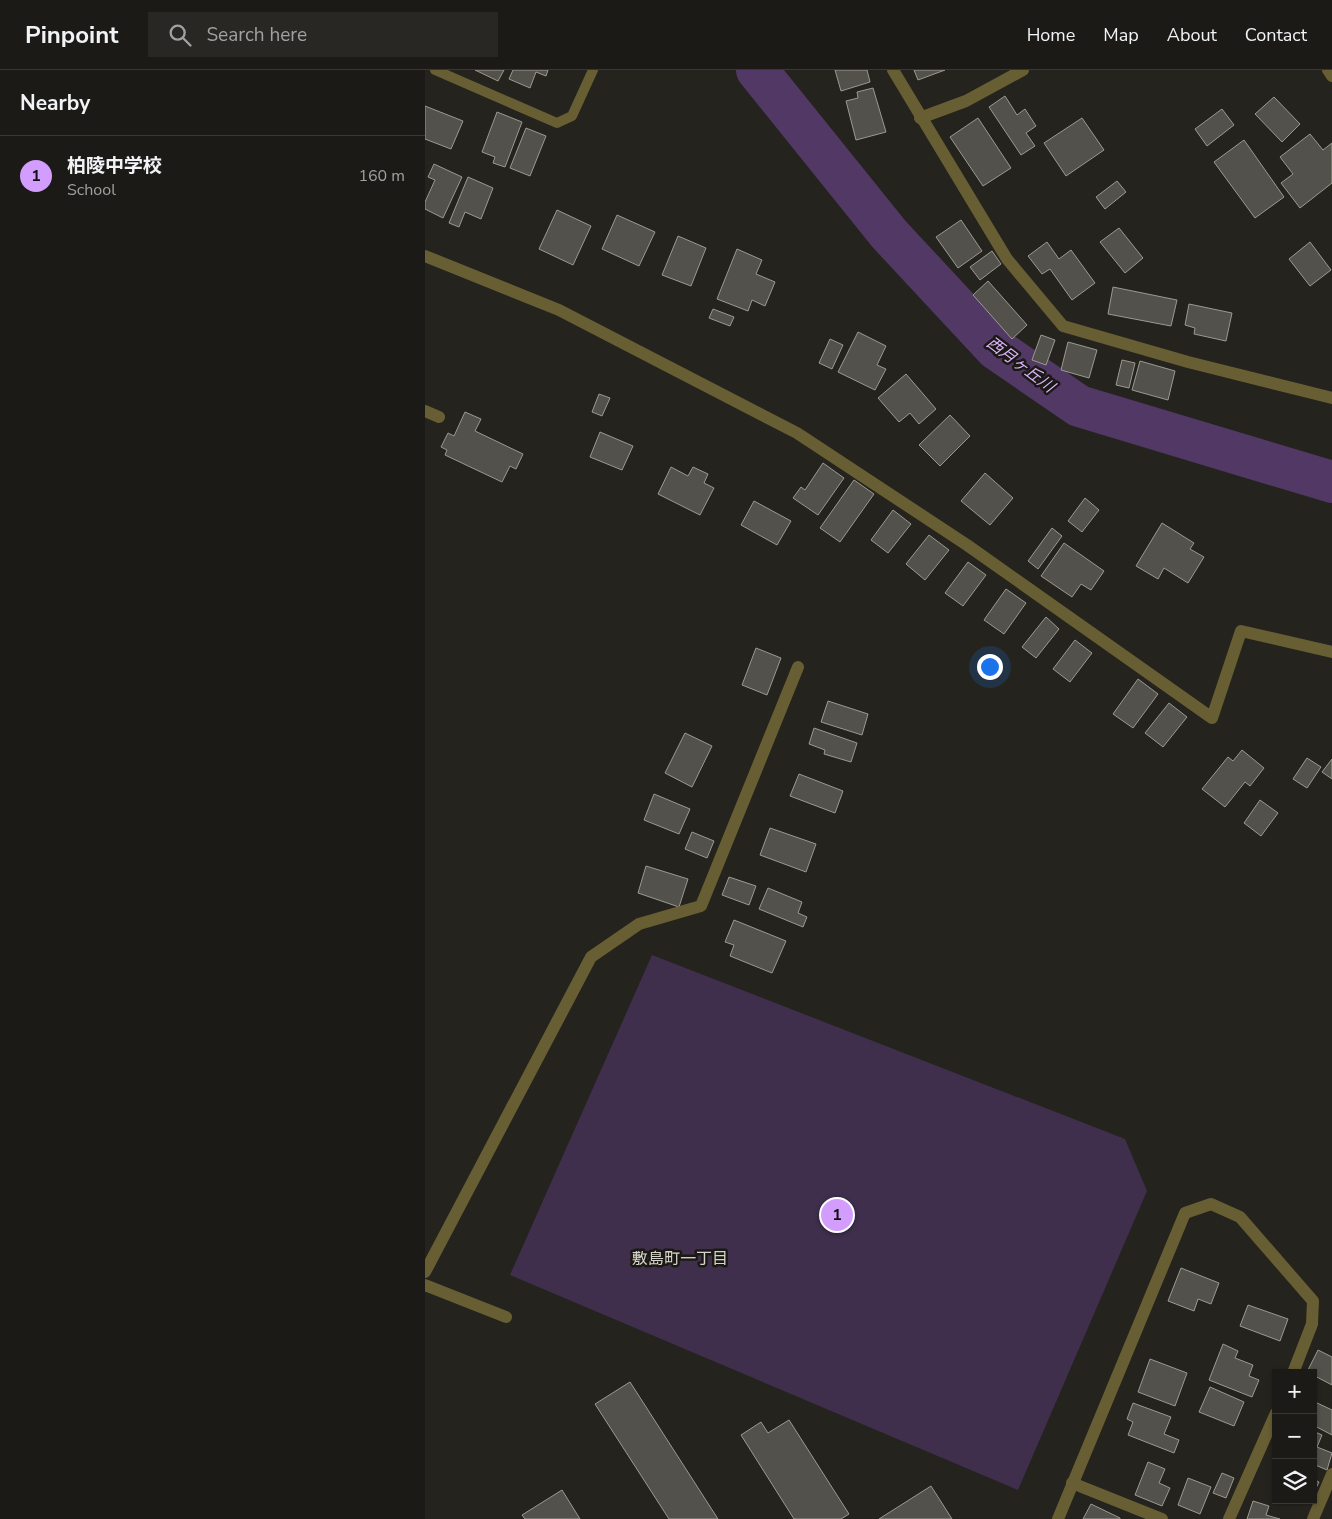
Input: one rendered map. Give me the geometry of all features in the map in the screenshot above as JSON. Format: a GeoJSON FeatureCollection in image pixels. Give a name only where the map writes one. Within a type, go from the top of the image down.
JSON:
{"type":"FeatureCollection","features":[{"type":"Feature","properties":{"kind":"street"},"geometry":{"type":"LineString","coordinates":[[893,70],[920,118],[1007,259],[1063,326],[1189,362],[1332,398]]}},
{"type":"Feature","properties":{"kind":"street"},"geometry":{"type":"LineString","coordinates":[[920,118],[966,101],[1023,70]]}},
{"type":"Feature","properties":{"kind":"street"},"geometry":{"type":"LineString","coordinates":[[1328,70],[1332,76]]}},
{"type":"Feature","properties":{"kind":"street"},"geometry":{"type":"LineString","coordinates":[[425,256],[559,310],[797,433],[967,545],[1212,718],[1241,631],[1332,652]]}},
{"type":"Feature","properties":{"kind":"street"},"geometry":{"type":"LineString","coordinates":[[425,411],[439,417]]}},
{"type":"Feature","properties":{"kind":"street"},"geometry":{"type":"LineString","coordinates":[[425,1272],[591,958],[639,924],[701,906],[798,667]]}},
{"type":"Feature","properties":{"kind":"street"},"geometry":{"type":"LineString","coordinates":[[1058,1519],[1185,1213],[1211,1204],[1240,1217],[1313,1301],[1312,1324],[1295,1369]]}},
{"type":"Feature","properties":{"kind":"street"},"geometry":{"type":"LineString","coordinates":[[425,1285],[506,1317]]}},
{"type":"Feature","properties":{"kind":"street"},"geometry":{"type":"LineString","coordinates":[[1229,1519],[1276,1414]]}},
{"type":"Feature","properties":{"kind":"street"},"geometry":{"type":"LineString","coordinates":[[1313,1519],[1332,1474]]}},
{"type":"Feature","properties":{"kind":"street"},"geometry":{"type":"LineString","coordinates":[[1072,1483],[1162,1519]]}},
{"type":"Feature","properties":{"kind":"lane"},"geometry":{"type":"LineString","coordinates":[[435,70],[557,124],[571,116],[593,70]]}},
{"type":"Feature","properties":{"kind":"shaded area"},"geometry":{"type":"Polygon","coordinates":[[[652,955],[1125,1139],[1147,1191],[1018,1490],[510,1275],[652,955]]]}},
{"type":"Feature","properties":{"kind":"building"},"geometry":{"type":"Polygon","coordinates":[[[475,70],[504,70],[498,81],[475,70]]]}},
{"type":"Feature","properties":{"kind":"building"},"geometry":{"type":"Polygon","coordinates":[[[513,70],[548,70],[546,76],[536,72],[530,88],[509,79],[513,70]]]}},
{"type":"Feature","properties":{"kind":"building"},"geometry":{"type":"Polygon","coordinates":[[[835,70],[867,70],[870,82],[841,91],[835,70]]]}},
{"type":"Feature","properties":{"kind":"building"},"geometry":{"type":"Polygon","coordinates":[[[914,70],[945,70],[918,80],[914,70]]]}},
{"type":"Feature","properties":{"kind":"building"},"geometry":{"type":"Polygon","coordinates":[[[873,88],[886,132],[856,140],[846,101],[858,98],[857,92],[873,88]]]}},
{"type":"Feature","properties":{"kind":"building"},"geometry":{"type":"Polygon","coordinates":[[[1005,96],[1017,115],[1025,109],[1036,126],[1026,133],[1035,146],[1021,155],[989,107],[1005,96]]]}},
{"type":"Feature","properties":{"kind":"building"},"geometry":{"type":"Polygon","coordinates":[[[1274,97],[1300,124],[1282,142],[1255,114],[1274,97]]]}},
{"type":"Feature","properties":{"kind":"building"},"geometry":{"type":"Polygon","coordinates":[[[425,106],[463,121],[451,149],[425,139],[425,106]]]}},
{"type":"Feature","properties":{"kind":"building"},"geometry":{"type":"Polygon","coordinates":[[[1222,109],[1234,125],[1207,146],[1195,129],[1222,109]]]}},
{"type":"Feature","properties":{"kind":"building"},"geometry":{"type":"Polygon","coordinates":[[[497,112],[522,122],[505,167],[493,163],[495,157],[482,152],[497,112]]]}},
{"type":"Feature","properties":{"kind":"building"},"geometry":{"type":"Polygon","coordinates":[[[978,118],[1011,168],[983,186],[950,137],[978,118]]]}},
{"type":"Feature","properties":{"kind":"building"},"geometry":{"type":"Polygon","coordinates":[[[1082,118],[1104,150],[1066,176],[1044,143],[1082,118]]]}},
{"type":"Feature","properties":{"kind":"building"},"geometry":{"type":"Polygon","coordinates":[[[526,128],[546,136],[530,176],[510,168],[526,128]]]}},
{"type":"Feature","properties":{"kind":"building"},"geometry":{"type":"Polygon","coordinates":[[[1310,134],[1323,150],[1332,143],[1332,183],[1300,208],[1281,183],[1293,174],[1280,157],[1310,134]]]}},
{"type":"Feature","properties":{"kind":"building"},"geometry":{"type":"Polygon","coordinates":[[[1244,140],[1284,197],[1255,218],[1214,162],[1244,140]]]}},
{"type":"Feature","properties":{"kind":"building"},"geometry":{"type":"Polygon","coordinates":[[[434,164],[462,177],[443,218],[425,209],[425,202],[435,180],[428,177],[434,164]]]}},
{"type":"Feature","properties":{"kind":"building"},"geometry":{"type":"Polygon","coordinates":[[[468,177],[493,188],[481,219],[465,212],[459,227],[449,223],[468,177]]]}},
{"type":"Feature","properties":{"kind":"building"},"geometry":{"type":"Polygon","coordinates":[[[1117,181],[1126,192],[1105,209],[1096,197],[1117,181]]]}},
{"type":"Feature","properties":{"kind":"building"},"geometry":{"type":"Polygon","coordinates":[[[557,210],[591,226],[573,265],[539,249],[557,210]]]}},
{"type":"Feature","properties":{"kind":"building"},"geometry":{"type":"Polygon","coordinates":[[[617,215],[655,232],[639,266],[602,249],[617,215]]]}},
{"type":"Feature","properties":{"kind":"building"},"geometry":{"type":"Polygon","coordinates":[[[961,220],[982,251],[958,268],[936,237],[961,220]]]}},
{"type":"Feature","properties":{"kind":"building"},"geometry":{"type":"Polygon","coordinates":[[[1119,228],[1143,258],[1125,273],[1100,242],[1119,228]]]}},
{"type":"Feature","properties":{"kind":"building"},"geometry":{"type":"Polygon","coordinates":[[[678,236],[706,248],[691,286],[662,275],[678,236]]]}},
{"type":"Feature","properties":{"kind":"building"},"geometry":{"type":"Polygon","coordinates":[[[1047,242],[1059,259],[1071,250],[1095,283],[1072,300],[1050,269],[1042,274],[1028,256],[1047,242]]]}},
{"type":"Feature","properties":{"kind":"building"},"geometry":{"type":"Polygon","coordinates":[[[1310,242],[1331,270],[1310,286],[1289,259],[1310,242]]]}},
{"type":"Feature","properties":{"kind":"building"},"geometry":{"type":"Polygon","coordinates":[[[737,249],[762,260],[756,274],[775,282],[765,306],[752,300],[748,311],[717,299],[737,249]]]}},
{"type":"Feature","properties":{"kind":"building"},"geometry":{"type":"Polygon","coordinates":[[[992,251],[1001,264],[980,280],[970,267],[992,251]]]}},
{"type":"Feature","properties":{"kind":"building"},"geometry":{"type":"Polygon","coordinates":[[[988,281],[1027,325],[1012,339],[973,295],[988,281]]]}},
{"type":"Feature","properties":{"kind":"building"},"geometry":{"type":"Polygon","coordinates":[[[1113,287],[1177,300],[1171,326],[1108,314],[1113,287]]]}},
{"type":"Feature","properties":{"kind":"building"},"geometry":{"type":"Polygon","coordinates":[[[1189,304],[1232,313],[1226,341],[1194,334],[1195,328],[1185,325],[1189,304]]]}},
{"type":"Feature","properties":{"kind":"building"},"geometry":{"type":"Polygon","coordinates":[[[713,309],[734,317],[730,326],[709,318],[713,309]]]}},
{"type":"Feature","properties":{"kind":"building"},"geometry":{"type":"Polygon","coordinates":[[[858,332],[886,346],[877,365],[886,369],[875,390],[838,372],[858,332]]]}},
{"type":"Feature","properties":{"kind":"building"},"geometry":{"type":"Polygon","coordinates":[[[1041,335],[1055,340],[1046,365],[1032,360],[1041,335]]]}},
{"type":"Feature","properties":{"kind":"building"},"geometry":{"type":"Polygon","coordinates":[[[830,339],[843,345],[832,369],[819,363],[830,339]]]}},
{"type":"Feature","properties":{"kind":"building"},"geometry":{"type":"Polygon","coordinates":[[[1068,342],[1097,350],[1089,378],[1061,370],[1068,342]]]}},
{"type":"Feature","properties":{"kind":"building"},"geometry":{"type":"Polygon","coordinates":[[[1122,360],[1135,363],[1129,388],[1116,385],[1122,360]]]}},
{"type":"Feature","properties":{"kind":"building"},"geometry":{"type":"Polygon","coordinates":[[[1140,361],[1175,371],[1168,400],[1132,390],[1140,361]]]}},
{"type":"Feature","properties":{"kind":"building"},"geometry":{"type":"Polygon","coordinates":[[[906,374],[936,409],[919,424],[910,413],[899,422],[878,398],[906,374]]]}},
{"type":"Feature","properties":{"kind":"building"},"geometry":{"type":"Polygon","coordinates":[[[599,394],[610,398],[602,416],[592,412],[599,394]]]}},
{"type":"Feature","properties":{"kind":"building"},"geometry":{"type":"Polygon","coordinates":[[[465,412],[481,419],[475,431],[523,454],[516,469],[510,466],[502,482],[445,455],[447,450],[441,447],[448,433],[454,436],[465,412]]]}},
{"type":"Feature","properties":{"kind":"building"},"geometry":{"type":"Polygon","coordinates":[[[950,415],[970,436],[940,466],[919,445],[950,415]]]}},
{"type":"Feature","properties":{"kind":"building"},"geometry":{"type":"Polygon","coordinates":[[[600,432],[633,446],[622,470],[590,457],[600,432]]]}},
{"type":"Feature","properties":{"kind":"building"},"geometry":{"type":"Polygon","coordinates":[[[823,463],[844,478],[818,515],[793,498],[801,487],[805,490],[823,463]]]}},
{"type":"Feature","properties":{"kind":"building"},"geometry":{"type":"Polygon","coordinates":[[[671,467],[688,476],[693,467],[708,474],[704,483],[714,488],[700,515],[658,494],[671,467]]]}},
{"type":"Feature","properties":{"kind":"building"},"geometry":{"type":"Polygon","coordinates":[[[985,473],[1013,498],[990,525],[961,501],[985,473]]]}},
{"type":"Feature","properties":{"kind":"building"},"geometry":{"type":"Polygon","coordinates":[[[854,480],[874,494],[840,542],[820,528],[854,480]]]}},
{"type":"Feature","properties":{"kind":"building"},"geometry":{"type":"Polygon","coordinates":[[[1085,498],[1099,510],[1082,532],[1068,521],[1085,498]]]}},
{"type":"Feature","properties":{"kind":"building"},"geometry":{"type":"Polygon","coordinates":[[[754,501],[791,521],[777,545],[741,525],[754,501]]]}},
{"type":"Feature","properties":{"kind":"building"},"geometry":{"type":"Polygon","coordinates":[[[893,510],[911,524],[888,553],[871,540],[893,510]]]}},
{"type":"Feature","properties":{"kind":"building"},"geometry":{"type":"Polygon","coordinates":[[[1162,523],[1194,543],[1190,549],[1204,557],[1188,583],[1164,568],[1158,579],[1136,566],[1162,523]]]}},
{"type":"Feature","properties":{"kind":"building"},"geometry":{"type":"Polygon","coordinates":[[[1052,528],[1062,536],[1038,569],[1028,561],[1052,528]]]}},
{"type":"Feature","properties":{"kind":"building"},"geometry":{"type":"Polygon","coordinates":[[[929,535],[949,550],[925,580],[906,564],[929,535]]]}},
{"type":"Feature","properties":{"kind":"building"},"geometry":{"type":"Polygon","coordinates":[[[1064,543],[1104,571],[1091,590],[1081,584],[1072,597],[1041,576],[1064,543]]]}},
{"type":"Feature","properties":{"kind":"building"},"geometry":{"type":"Polygon","coordinates":[[[968,562],[986,575],[963,606],[945,593],[968,562]]]}},
{"type":"Feature","properties":{"kind":"building"},"geometry":{"type":"Polygon","coordinates":[[[1006,589],[1026,603],[1004,634],[984,620],[1006,589]]]}},
{"type":"Feature","properties":{"kind":"building"},"geometry":{"type":"Polygon","coordinates":[[[1046,617],[1059,629],[1036,658],[1022,647],[1046,617]]]}},
{"type":"Feature","properties":{"kind":"building"},"geometry":{"type":"Polygon","coordinates":[[[1075,640],[1092,653],[1070,682],[1053,669],[1075,640]]]}},
{"type":"Feature","properties":{"kind":"building"},"geometry":{"type":"Polygon","coordinates":[[[756,648],[781,658],[767,695],[742,685],[756,648]]]}},
{"type":"Feature","properties":{"kind":"building"},"geometry":{"type":"Polygon","coordinates":[[[1138,679],[1158,694],[1133,728],[1113,714],[1138,679]]]}},
{"type":"Feature","properties":{"kind":"building"},"geometry":{"type":"Polygon","coordinates":[[[828,701],[868,714],[862,735],[821,722],[828,701]]]}},
{"type":"Feature","properties":{"kind":"building"},"geometry":{"type":"Polygon","coordinates":[[[1169,703],[1187,717],[1163,747],[1145,733],[1169,703]]]}},
{"type":"Feature","properties":{"kind":"building"},"geometry":{"type":"Polygon","coordinates":[[[814,728],[857,743],[851,762],[824,754],[825,750],[809,744],[814,728]]]}},
{"type":"Feature","properties":{"kind":"building"},"geometry":{"type":"Polygon","coordinates":[[[685,733],[712,746],[692,787],[665,773],[685,733]]]}},
{"type":"Feature","properties":{"kind":"building"},"geometry":{"type":"Polygon","coordinates":[[[1242,750],[1264,768],[1250,786],[1245,782],[1225,807],[1202,789],[1228,757],[1233,761],[1242,750]]]}},
{"type":"Feature","properties":{"kind":"building"},"geometry":{"type":"Polygon","coordinates":[[[1307,758],[1321,767],[1307,788],[1293,779],[1307,758]]]}},
{"type":"Feature","properties":{"kind":"building"},"geometry":{"type":"Polygon","coordinates":[[[1332,759],[1332,779],[1322,772],[1332,759]]]}},
{"type":"Feature","properties":{"kind":"building"},"geometry":{"type":"Polygon","coordinates":[[[799,774],[843,791],[835,813],[790,796],[799,774]]]}},
{"type":"Feature","properties":{"kind":"building"},"geometry":{"type":"Polygon","coordinates":[[[654,794],[690,809],[679,834],[644,820],[654,794]]]}},
{"type":"Feature","properties":{"kind":"building"},"geometry":{"type":"Polygon","coordinates":[[[1260,800],[1278,813],[1261,836],[1244,823],[1260,800]]]}},
{"type":"Feature","properties":{"kind":"building"},"geometry":{"type":"Polygon","coordinates":[[[770,828],[816,844],[806,872],[760,855],[770,828]]]}},
{"type":"Feature","properties":{"kind":"building"},"geometry":{"type":"Polygon","coordinates":[[[692,832],[714,841],[707,858],[685,849],[692,832]]]}},
{"type":"Feature","properties":{"kind":"building"},"geometry":{"type":"Polygon","coordinates":[[[646,866],[688,879],[679,907],[638,893],[646,866]]]}},
{"type":"Feature","properties":{"kind":"building"},"geometry":{"type":"Polygon","coordinates":[[[729,877],[756,886],[749,905],[722,895],[729,877]]]}},
{"type":"Feature","properties":{"kind":"building"},"geometry":{"type":"Polygon","coordinates":[[[768,888],[802,902],[798,913],[807,917],[803,927],[759,909],[768,888]]]}},
{"type":"Feature","properties":{"kind":"building"},"geometry":{"type":"Polygon","coordinates":[[[734,920],[786,941],[772,973],[730,956],[734,945],[725,942],[734,920]]]}},
{"type":"Feature","properties":{"kind":"building"},"geometry":{"type":"Polygon","coordinates":[[[1181,1268],[1219,1283],[1211,1304],[1198,1299],[1194,1311],[1168,1301],[1181,1268]]]}},
{"type":"Feature","properties":{"kind":"building"},"geometry":{"type":"Polygon","coordinates":[[[1248,1305],[1288,1319],[1280,1341],[1240,1326],[1248,1305]]]}},
{"type":"Feature","properties":{"kind":"building"},"geometry":{"type":"Polygon","coordinates":[[[1223,1344],[1238,1351],[1235,1358],[1253,1365],[1249,1376],[1259,1380],[1252,1397],[1209,1380],[1223,1344]]]}},
{"type":"Feature","properties":{"kind":"building"},"geometry":{"type":"Polygon","coordinates":[[[1318,1350],[1332,1357],[1332,1385],[1317,1377],[1317,1369],[1308,1369],[1318,1350]]]}},
{"type":"Feature","properties":{"kind":"building"},"geometry":{"type":"Polygon","coordinates":[[[1150,1359],[1187,1373],[1175,1406],[1138,1392],[1150,1359]]]}},
{"type":"Feature","properties":{"kind":"building"},"geometry":{"type":"Polygon","coordinates":[[[630,1382],[718,1519],[669,1519],[595,1404],[630,1382]]]}},
{"type":"Feature","properties":{"kind":"building"},"geometry":{"type":"Polygon","coordinates":[[[1210,1387],[1244,1402],[1234,1426],[1199,1412],[1210,1387]]]}},
{"type":"Feature","properties":{"kind":"building"},"geometry":{"type":"Polygon","coordinates":[[[1133,1403],[1171,1417],[1164,1434],[1179,1440],[1174,1453],[1128,1435],[1133,1422],[1127,1419],[1133,1403]]]}},
{"type":"Feature","properties":{"kind":"building"},"geometry":{"type":"Polygon","coordinates":[[[1317,1403],[1332,1410],[1332,1435],[1317,1427],[1317,1403]]]}},
{"type":"Feature","properties":{"kind":"building"},"geometry":{"type":"Polygon","coordinates":[[[789,1420],[849,1514],[841,1519],[794,1519],[741,1435],[761,1422],[768,1433],[789,1420]]]}},
{"type":"Feature","properties":{"kind":"building"},"geometry":{"type":"Polygon","coordinates":[[[1317,1433],[1322,1435],[1317,1447],[1317,1433]]]}},
{"type":"Feature","properties":{"kind":"building"},"geometry":{"type":"Polygon","coordinates":[[[1317,1447],[1332,1453],[1327,1470],[1317,1466],[1317,1447]]]}},
{"type":"Feature","properties":{"kind":"building"},"geometry":{"type":"Polygon","coordinates":[[[1148,1462],[1165,1469],[1159,1483],[1170,1488],[1162,1506],[1135,1495],[1148,1462]]]}},
{"type":"Feature","properties":{"kind":"building"},"geometry":{"type":"Polygon","coordinates":[[[1222,1473],[1234,1478],[1226,1498],[1213,1493],[1222,1473]]]}},
{"type":"Feature","properties":{"kind":"building"},"geometry":{"type":"Polygon","coordinates":[[[1188,1478],[1211,1487],[1200,1514],[1178,1505],[1188,1478]]]}},
{"type":"Feature","properties":{"kind":"building"},"geometry":{"type":"Polygon","coordinates":[[[931,1486],[952,1519],[879,1519],[931,1486]]]}},
{"type":"Feature","properties":{"kind":"building"},"geometry":{"type":"Polygon","coordinates":[[[562,1490],[580,1519],[525,1519],[522,1515],[562,1490]]]}},
{"type":"Feature","properties":{"kind":"building"},"geometry":{"type":"Polygon","coordinates":[[[1253,1501],[1269,1506],[1266,1515],[1280,1519],[1247,1519],[1253,1501]]]}},
{"type":"Feature","properties":{"kind":"building"},"geometry":{"type":"Polygon","coordinates":[[[1091,1504],[1120,1518],[1120,1519],[1083,1519],[1091,1504]]]}},
{"type":"Feature","properties":{"kind":"waterway","name":"西月ヶ丘川"},"geometry":{"type":"LineString","coordinates":[[757,70],[889,234],[996,349],[1079,406],[1332,482]]}},
{"type":"Feature","properties":{"kind":"place","name":"柏陵中学校"},"geometry":{"type":"Point","coordinates":[837,1215]}},
{"type":"Feature","properties":{"kind":"district","name":"敷島町一丁目"},"geometry":{"type":"Point","coordinates":[680,1258]}}]}
